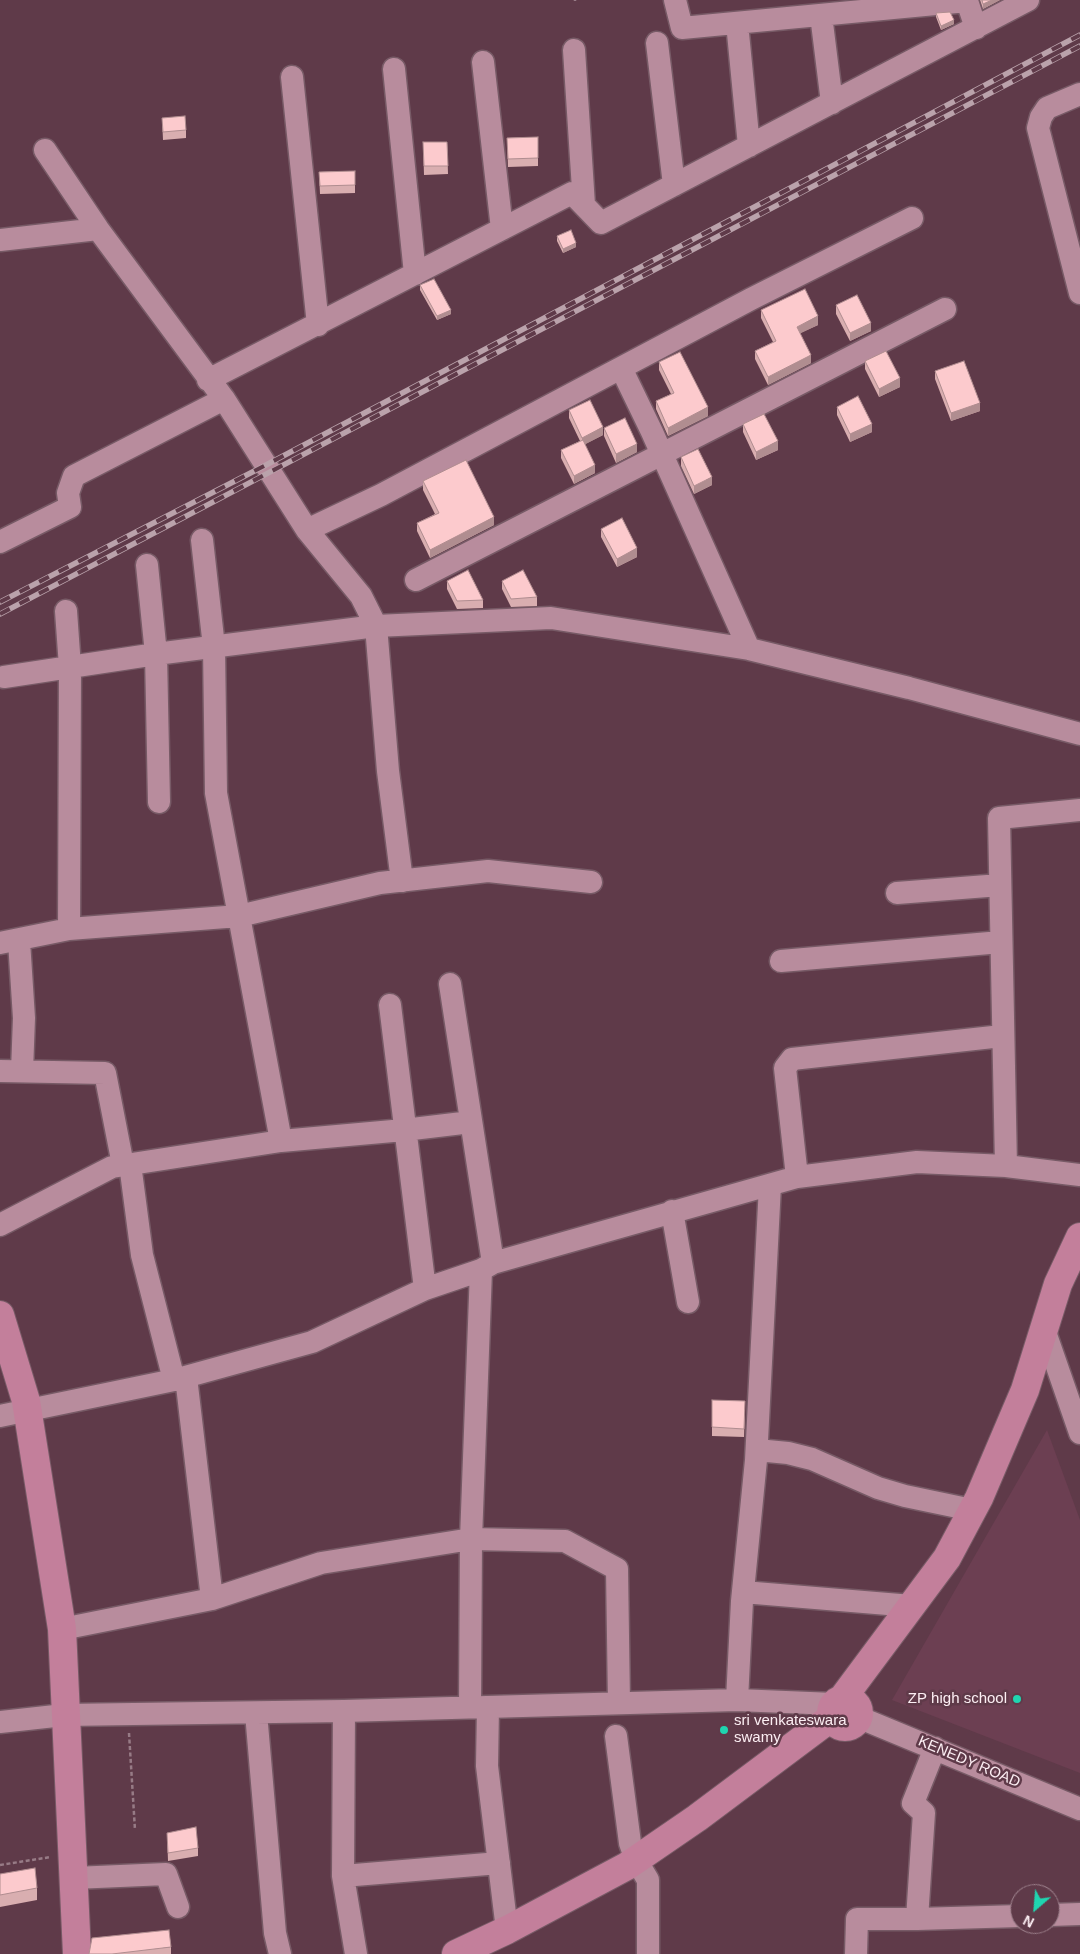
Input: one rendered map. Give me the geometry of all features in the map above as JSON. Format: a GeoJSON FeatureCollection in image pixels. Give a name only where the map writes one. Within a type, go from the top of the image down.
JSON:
{"type":"FeatureCollection","features":[{"type":"Feature","properties":{"kind":"main road"},"geometry":{"type":"LineString","coordinates":[[492,1954],[574,1914],[841,1713],[912,1606],[947,1558],[972,1510],[1025,1390],[1058,1284],[1080,1237]]}},
{"type":"Feature","properties":{"kind":"main road"},"geometry":{"type":"LineString","coordinates":[[0,1314],[28,1409],[62,1628],[64,1715],[77,1954]]}},
{"type":"Feature","properties":{"kind":"main road"},"geometry":{"type":"LineString","coordinates":[[456,1954],[640,1866]]}},
{"type":"Feature","properties":{"kind":"street"},"geometry":{"type":"LineString","coordinates":[[674,0],[682,28],[967,1],[976,28]]}},
{"type":"Feature","properties":{"kind":"street"},"geometry":{"type":"LineString","coordinates":[[208,380],[572,193],[601,223],[976,28],[1022,1]]}},
{"type":"Feature","properties":{"kind":"street"},"geometry":{"type":"LineString","coordinates":[[821,15],[832,103]]}},
{"type":"Feature","properties":{"kind":"street"},"geometry":{"type":"LineString","coordinates":[[737,23],[749,146]]}},
{"type":"Feature","properties":{"kind":"street"},"geometry":{"type":"LineString","coordinates":[[657,43],[674,185]]}},
{"type":"Feature","properties":{"kind":"street"},"geometry":{"type":"LineString","coordinates":[[574,50],[584,205]]}},
{"type":"Feature","properties":{"kind":"street"},"geometry":{"type":"LineString","coordinates":[[483,62],[502,229]]}},
{"type":"Feature","properties":{"kind":"street"},"geometry":{"type":"LineString","coordinates":[[394,69],[415,274]]}},
{"type":"Feature","properties":{"kind":"street"},"geometry":{"type":"LineString","coordinates":[[292,77],[318,325]]}},
{"type":"Feature","properties":{"kind":"street"},"geometry":{"type":"LineString","coordinates":[[1080,94],[1047,108],[1038,123],[1080,293]]}},
{"type":"Feature","properties":{"kind":"street"},"geometry":{"type":"LineString","coordinates":[[45,150],[98,229],[208,380],[224,399],[307,530],[361,596],[376,626],[388,770],[402,880]]}},
{"type":"Feature","properties":{"kind":"street"},"geometry":{"type":"LineString","coordinates":[[307,530],[381,495],[621,368],[912,218]]}},
{"type":"Feature","properties":{"kind":"street"},"geometry":{"type":"LineString","coordinates":[[0,240],[98,229]]}},
{"type":"Feature","properties":{"kind":"street"},"geometry":{"type":"LineString","coordinates":[[416,580],[945,309]]}},
{"type":"Feature","properties":{"kind":"street"},"geometry":{"type":"LineString","coordinates":[[621,368],[662,454],[749,649]]}},
{"type":"Feature","properties":{"kind":"street"},"geometry":{"type":"LineString","coordinates":[[0,542],[70,507],[68,493],[74,476],[224,399]]}},
{"type":"Feature","properties":{"kind":"street"},"geometry":{"type":"LineString","coordinates":[[202,540],[214,647],[216,793],[281,1141]]}},
{"type":"Feature","properties":{"kind":"street"},"geometry":{"type":"LineString","coordinates":[[147,565],[156,654],[158,802]]}},
{"type":"Feature","properties":{"kind":"street"},"geometry":{"type":"LineString","coordinates":[[66,611],[70,667],[69,930]]}},
{"type":"Feature","properties":{"kind":"street"},"geometry":{"type":"LineString","coordinates":[[4,677],[156,654],[376,626],[551,618],[749,649],[909,688],[1080,734]]}},
{"type":"Feature","properties":{"kind":"street"},"geometry":{"type":"LineString","coordinates":[[1006,1166],[999,818],[1080,810]]}},
{"type":"Feature","properties":{"kind":"street"},"geometry":{"type":"LineString","coordinates":[[22,1070],[24,1018],[9,942],[69,930],[239,916],[380,883],[488,871],[591,882]]}},
{"type":"Feature","properties":{"kind":"street"},"geometry":{"type":"LineString","coordinates":[[897,893],[1000,885]]}},
{"type":"Feature","properties":{"kind":"street"},"geometry":{"type":"LineString","coordinates":[[781,961],[1001,942]]}},
{"type":"Feature","properties":{"kind":"street"},"geometry":{"type":"LineString","coordinates":[[450,984],[471,1122],[487,1266],[471,1539],[479,1707],[507,1930]]}},
{"type":"Feature","properties":{"kind":"street"},"geometry":{"type":"LineString","coordinates":[[390,1005],[425,1289]]}},
{"type":"Feature","properties":{"kind":"street"},"geometry":{"type":"LineString","coordinates":[[797,1177],[785,1068],[792,1059],[1002,1036]]}},
{"type":"Feature","properties":{"kind":"street"},"geometry":{"type":"LineString","coordinates":[[0,1071],[105,1073],[126,1165],[142,1255],[180,1379],[212,1599]]}},
{"type":"Feature","properties":{"kind":"street"},"geometry":{"type":"LineString","coordinates":[[0,1225],[112,1167],[281,1141],[471,1122]]}},
{"type":"Feature","properties":{"kind":"street"},"geometry":{"type":"LineString","coordinates":[[0,1416],[180,1379],[312,1342],[425,1289],[487,1266],[672,1211],[797,1177],[917,1162],[1006,1166],[1080,1175]]}},
{"type":"Feature","properties":{"kind":"street"},"geometry":{"type":"LineString","coordinates":[[737,1700],[743,1592],[757,1450],[770,1185]]}},
{"type":"Feature","properties":{"kind":"street"},"geometry":{"type":"LineString","coordinates":[[672,1211],[688,1302]]}},
{"type":"Feature","properties":{"kind":"street"},"geometry":{"type":"LineString","coordinates":[[1044,1330],[1080,1433]]}},
{"type":"Feature","properties":{"kind":"street"},"geometry":{"type":"LineString","coordinates":[[757,1450],[788,1452],[878,1488],[905,1496],[972,1510]]}},
{"type":"Feature","properties":{"kind":"street"},"geometry":{"type":"LineString","coordinates":[[62,1628],[212,1599],[321,1563],[471,1539],[565,1541],[617,1569],[619,1703]]}},
{"type":"Feature","properties":{"kind":"street"},"geometry":{"type":"LineString","coordinates":[[743,1592],[912,1606]]}},
{"type":"Feature","properties":{"kind":"street","name":"KENEDY ROAD"},"geometry":{"type":"LineString","coordinates":[[0,1722],[64,1715],[256,1713],[737,1700],[841,1713],[935,1748],[1080,1808]]}},
{"type":"Feature","properties":{"kind":"street"},"geometry":{"type":"LineString","coordinates":[[344,1711],[344,1876],[356,1954]]}},
{"type":"Feature","properties":{"kind":"street"},"geometry":{"type":"LineString","coordinates":[[256,1713],[274,1924],[272,1952]]}},
{"type":"Feature","properties":{"kind":"street"},"geometry":{"type":"LineString","coordinates":[[616,1736],[630,1843],[648,1880],[648,1954]]}},
{"type":"Feature","properties":{"kind":"street"},"geometry":{"type":"LineString","coordinates":[[917,1919],[924,1813],[913,1803],[935,1748]]}},
{"type":"Feature","properties":{"kind":"street"},"geometry":{"type":"LineString","coordinates":[[344,1876],[499,1863]]}},
{"type":"Feature","properties":{"kind":"street"},"geometry":{"type":"LineString","coordinates":[[73,1866],[137,1869],[166,1874],[178,1907]]}},
{"type":"Feature","properties":{"kind":"street"},"geometry":{"type":"LineString","coordinates":[[1060,1915],[1080,1914]]}},
{"type":"Feature","properties":{"kind":"street"},"geometry":{"type":"LineString","coordinates":[[856,1954],[857,1919],[1010,1916]]}},
{"type":"Feature","properties":{"kind":"path"},"geometry":{"type":"LineString","coordinates":[[128,1714],[135,1830]]}},
{"type":"Feature","properties":{"kind":"path"},"geometry":{"type":"LineString","coordinates":[[0,1865],[73,1866]]}},
{"type":"Feature","properties":{"kind":"shaded area"},"geometry":{"type":"Polygon","coordinates":[[[1047,1430],[1080,1520],[1080,1773],[892,1700],[1047,1430]]]}},
{"type":"Feature","properties":{"kind":"building"},"geometry":{"type":"Polygon","coordinates":[[[982,0],[992,0],[983,4],[982,0]]]}},
{"type":"Feature","properties":{"kind":"building"},"geometry":{"type":"Polygon","coordinates":[[[950,12],[954,20],[941,26],[936,13],[950,12]]]}},
{"type":"Feature","properties":{"kind":"building"},"geometry":{"type":"Polygon","coordinates":[[[185,116],[186,130],[163,132],[162,118],[185,116]]]}},
{"type":"Feature","properties":{"kind":"building"},"geometry":{"type":"Polygon","coordinates":[[[538,137],[538,158],[508,159],[507,138],[538,137]]]}},
{"type":"Feature","properties":{"kind":"building"},"geometry":{"type":"Polygon","coordinates":[[[423,142],[447,142],[448,166],[424,166],[423,142]]]}},
{"type":"Feature","properties":{"kind":"building"},"geometry":{"type":"Polygon","coordinates":[[[355,171],[355,185],[320,186],[319,172],[355,171]]]}},
{"type":"Feature","properties":{"kind":"building"},"geometry":{"type":"Polygon","coordinates":[[[571,230],[576,243],[563,249],[557,236],[571,230]]]}},
{"type":"Feature","properties":{"kind":"building"},"geometry":{"type":"Polygon","coordinates":[[[434,279],[451,310],[437,316],[420,285],[434,279]]]}},
{"type":"Feature","properties":{"kind":"building"},"geometry":{"type":"Polygon","coordinates":[[[805,289],[818,316],[797,327],[811,355],[768,377],[755,351],[776,341],[761,310],[805,289]]]}},
{"type":"Feature","properties":{"kind":"building"},"geometry":{"type":"Polygon","coordinates":[[[857,295],[871,323],[850,333],[836,305],[857,295]]]}},
{"type":"Feature","properties":{"kind":"building"},"geometry":{"type":"Polygon","coordinates":[[[886,351],[900,378],[879,389],[865,361],[886,351]]]}},
{"type":"Feature","properties":{"kind":"building"},"geometry":{"type":"Polygon","coordinates":[[[680,352],[708,407],[668,428],[656,401],[674,393],[659,362],[680,352]]]}},
{"type":"Feature","properties":{"kind":"building"},"geometry":{"type":"Polygon","coordinates":[[[964,361],[980,403],[951,413],[935,371],[964,361]]]}},
{"type":"Feature","properties":{"kind":"building"},"geometry":{"type":"Polygon","coordinates":[[[858,396],[872,424],[850,434],[837,407],[858,396]]]}},
{"type":"Feature","properties":{"kind":"building"},"geometry":{"type":"Polygon","coordinates":[[[590,400],[603,427],[582,438],[569,410],[590,400]]]}},
{"type":"Feature","properties":{"kind":"building"},"geometry":{"type":"Polygon","coordinates":[[[764,414],[778,441],[756,452],[743,424],[764,414]]]}},
{"type":"Feature","properties":{"kind":"building"},"geometry":{"type":"Polygon","coordinates":[[[625,418],[637,444],[616,454],[604,428],[625,418]]]}},
{"type":"Feature","properties":{"kind":"building"},"geometry":{"type":"Polygon","coordinates":[[[583,440],[595,465],[574,476],[561,450],[583,440]]]}},
{"type":"Feature","properties":{"kind":"building"},"geometry":{"type":"Polygon","coordinates":[[[698,449],[712,477],[694,486],[681,457],[698,449]]]}},
{"type":"Feature","properties":{"kind":"building"},"geometry":{"type":"Polygon","coordinates":[[[466,460],[494,517],[430,550],[417,523],[439,513],[423,481],[466,460]]]}},
{"type":"Feature","properties":{"kind":"building"},"geometry":{"type":"Polygon","coordinates":[[[622,518],[637,548],[617,559],[601,529],[622,518]]]}},
{"type":"Feature","properties":{"kind":"building"},"geometry":{"type":"Polygon","coordinates":[[[468,570],[483,600],[457,601],[447,581],[468,570]]]}},
{"type":"Feature","properties":{"kind":"building"},"geometry":{"type":"Polygon","coordinates":[[[523,570],[537,597],[511,599],[502,581],[523,570]]]}},
{"type":"Feature","properties":{"kind":"building"},"geometry":{"type":"Polygon","coordinates":[[[712,1400],[745,1401],[744,1429],[712,1427],[712,1400]]]}},
{"type":"Feature","properties":{"kind":"building"},"geometry":{"type":"Polygon","coordinates":[[[196,1827],[198,1848],[168,1853],[167,1833],[196,1827]]]}},
{"type":"Feature","properties":{"kind":"building"},"geometry":{"type":"Polygon","coordinates":[[[35,1868],[37,1888],[0,1895],[0,1874],[35,1868]]]}},
{"type":"Feature","properties":{"kind":"building"},"geometry":{"type":"Polygon","coordinates":[[[169,1930],[171,1947],[112,1954],[89,1954],[92,1938],[169,1930]]]}},
{"type":"Feature","properties":{"kind":"railway"},"geometry":{"type":"LineString","coordinates":[[0,602],[266,465],[1080,35]]}},
{"type":"Feature","properties":{"kind":"railway"},"geometry":{"type":"LineString","coordinates":[[0,614],[1080,46]]}},
{"type":"Feature","properties":{"kind":"place","name":"ZP high school"},"geometry":{"type":"Point","coordinates":[1017,1699]}},
{"type":"Feature","properties":{"kind":"place","name":"sri venkateswara swamy"},"geometry":{"type":"Point","coordinates":[724,1730]}}]}
